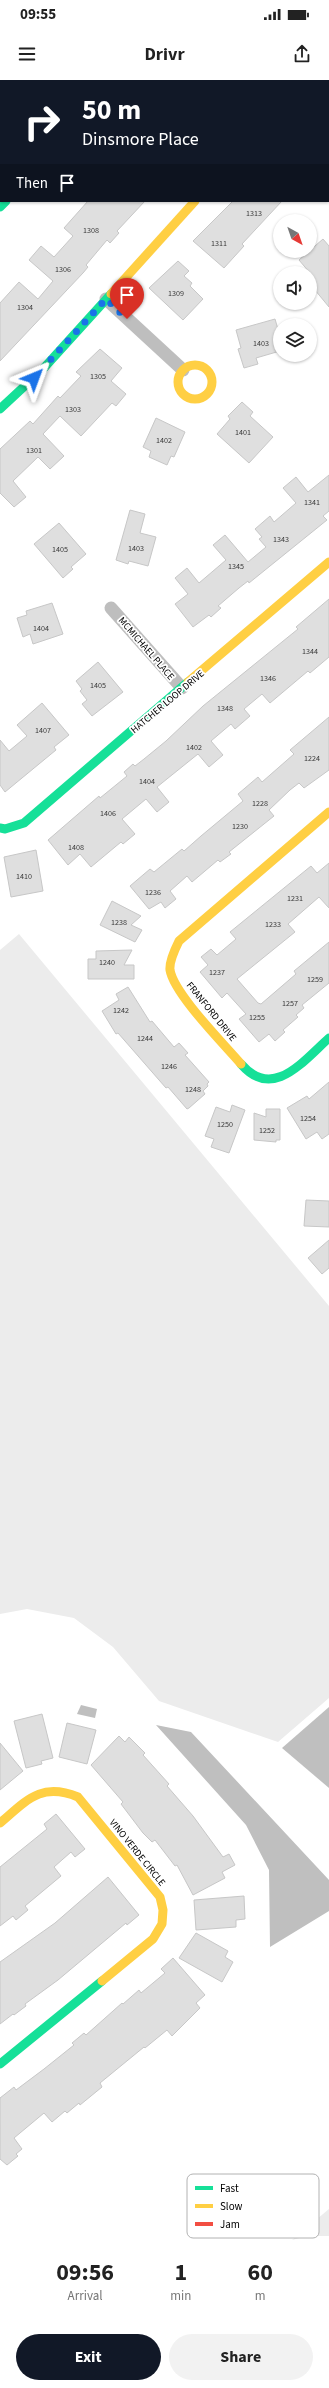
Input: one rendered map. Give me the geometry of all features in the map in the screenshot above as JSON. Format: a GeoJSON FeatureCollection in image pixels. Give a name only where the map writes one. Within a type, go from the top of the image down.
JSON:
{"type":"FeatureCollection","features":[{"type":"Feature","properties":{"kind":"street"},"geometry":{"type":"LineString","coordinates":[[0,409],[43,369],[195,202]]}},
{"type":"Feature","properties":{"kind":"street"},"geometry":{"type":"LineString","coordinates":[[106,299],[183,370]]}},
{"type":"Feature","properties":{"kind":"street","name":"HATCHER LOOP DRIVE"},"geometry":{"type":"LineString","coordinates":[[0,828],[5,830],[24,823],[329,562]]}},
{"type":"Feature","properties":{"kind":"street","name":"MCMICHAEL PLACE"},"geometry":{"type":"LineString","coordinates":[[112,608],[182,688]]}},
{"type":"Feature","properties":{"kind":"street","name":"FRANFORD DRIVE"},"geometry":{"type":"LineString","coordinates":[[329,812],[178,941],[172,957],[170,972],[184,996],[250,1074],[266,1079],[284,1077],[329,1038]]}},
{"type":"Feature","properties":{"kind":"street","name":"VINO VERDE CIRCLE"},"geometry":{"type":"LineString","coordinates":[[0,1823],[35,1794],[51,1788],[64,1790],[78,1797],[160,1897],[164,1911],[163,1923],[153,1939],[0,2064]]}},
{"type":"Feature","properties":{"kind":"shaded area"},"geometry":{"type":"Polygon","coordinates":[[[19,934],[329,1306],[329,1698],[278,1742],[159,1701],[113,1647],[74,1618],[27,1609],[0,1614],[0,950],[19,934]]]}},
{"type":"Feature","properties":{"kind":"shaded area"},"geometry":{"type":"Polygon","coordinates":[[[81,1705],[97,1709],[95,1718],[77,1714],[81,1705]]]}},
{"type":"Feature","properties":{"kind":"shaded area"},"geometry":{"type":"Polygon","coordinates":[[[329,1707],[329,1788],[282,1748],[329,1707]]]}},
{"type":"Feature","properties":{"kind":"shaded area"},"geometry":{"type":"Polygon","coordinates":[[[156,1725],[191,1732],[329,1880],[329,1911],[270,1947],[269,1870],[246,1825],[156,1725]]]}},
{"type":"Feature","properties":{"kind":"shaded area"},"geometry":{"type":"Polygon","coordinates":[[[329,2209],[329,2236],[319,2236],[319,2217],[329,2209]]]}},
{"type":"Feature","properties":{"kind":"building"},"geometry":{"type":"Polygon","coordinates":[[[87,202],[144,202],[117,231],[119,233],[110,243],[107,240],[86,265],[88,267],[83,273],[0,361],[0,303],[19,282],[38,299],[53,281],[29,260],[41,246],[54,257],[73,236],[64,228],[87,202]]]}},
{"type":"Feature","properties":{"kind":"building"},"geometry":{"type":"Polygon","coordinates":[[[232,202],[281,202],[242,244],[244,246],[224,268],[193,241],[232,202]]]}},
{"type":"Feature","properties":{"kind":"building"},"geometry":{"type":"Polygon","coordinates":[[[323,239],[329,246],[329,307],[317,292],[317,266],[304,266],[299,260],[301,258],[317,258],[317,244],[323,239]]]}},
{"type":"Feature","properties":{"kind":"building"},"geometry":{"type":"Polygon","coordinates":[[[178,261],[189,271],[184,276],[192,283],[190,286],[203,299],[183,320],[149,288],[178,261]]]}},
{"type":"Feature","properties":{"kind":"building"},"geometry":{"type":"Polygon","coordinates":[[[273,320],[273,353],[256,358],[258,364],[244,368],[238,349],[241,348],[236,330],[273,320]]]}},
{"type":"Feature","properties":{"kind":"building"},"geometry":{"type":"Polygon","coordinates":[[[100,349],[122,368],[111,381],[126,394],[116,406],[112,403],[81,436],[60,416],[43,434],[64,456],[50,469],[38,457],[13,481],[26,497],[14,507],[0,493],[0,449],[30,421],[33,424],[58,396],[60,398],[81,376],[76,372],[100,349]]]}},
{"type":"Feature","properties":{"kind":"building"},"geometry":{"type":"Polygon","coordinates":[[[242,402],[253,412],[250,416],[273,437],[249,463],[217,434],[230,419],[228,416],[242,402]]]}},
{"type":"Feature","properties":{"kind":"building"},"geometry":{"type":"Polygon","coordinates":[[[156,418],[185,432],[174,457],[171,456],[167,465],[149,457],[151,451],[143,447],[156,418]]]}},
{"type":"Feature","properties":{"kind":"building"},"geometry":{"type":"Polygon","coordinates":[[[329,475],[329,511],[323,516],[327,520],[249,583],[248,581],[239,588],[218,606],[221,608],[211,617],[209,615],[193,627],[175,604],[188,594],[175,578],[187,568],[199,583],[226,560],[213,545],[225,535],[248,562],[266,547],[259,539],[262,537],[255,529],[270,516],[274,522],[296,503],[283,488],[296,477],[308,492],[329,475]]]}},
{"type":"Feature","properties":{"kind":"building"},"geometry":{"type":"Polygon","coordinates":[[[130,510],[145,514],[140,533],[156,537],[148,566],[129,561],[128,564],[116,560],[130,510]]]}},
{"type":"Feature","properties":{"kind":"building"},"geometry":{"type":"Polygon","coordinates":[[[59,523],[86,554],[71,567],[73,569],[63,578],[34,544],[59,523]]]}},
{"type":"Feature","properties":{"kind":"building"},"geometry":{"type":"Polygon","coordinates":[[[329,599],[329,657],[310,673],[308,671],[270,703],[262,694],[244,709],[250,716],[235,729],[231,724],[211,741],[223,755],[209,767],[198,754],[157,787],[169,802],[157,812],[146,799],[122,819],[135,834],[123,844],[121,842],[91,867],[80,854],[68,865],[48,840],[99,796],[100,798],[127,776],[124,772],[133,764],[135,766],[166,741],[203,706],[298,629],[296,627],[329,599]]]}},
{"type":"Feature","properties":{"kind":"building"},"geometry":{"type":"Polygon","coordinates":[[[52,603],[63,634],[33,644],[30,634],[23,637],[17,618],[27,615],[26,611],[52,603]]]}},
{"type":"Feature","properties":{"kind":"building"},"geometry":{"type":"Polygon","coordinates":[[[98,662],[123,692],[92,716],[82,704],[87,700],[80,691],[82,689],[76,681],[98,662]]]}},
{"type":"Feature","properties":{"kind":"building"},"geometry":{"type":"Polygon","coordinates":[[[42,703],[69,735],[54,747],[56,750],[5,792],[0,785],[0,740],[9,751],[27,736],[17,725],[42,703]]]}},
{"type":"Feature","properties":{"kind":"building"},"geometry":{"type":"Polygon","coordinates":[[[329,717],[329,770],[304,788],[299,783],[290,790],[269,810],[274,816],[229,852],[231,854],[220,862],[218,860],[192,882],[187,876],[170,891],[176,899],[165,908],[161,902],[149,909],[130,886],[150,869],[154,872],[182,849],[184,851],[243,801],[238,794],[258,777],[262,782],[294,754],[290,750],[329,717]]]}},
{"type":"Feature","properties":{"kind":"building"},"geometry":{"type":"Polygon","coordinates":[[[36,850],[43,891],[11,897],[4,857],[36,850]]]}},
{"type":"Feature","properties":{"kind":"building"},"geometry":{"type":"Polygon","coordinates":[[[329,863],[329,908],[319,897],[288,924],[295,932],[237,979],[258,1003],[261,1004],[296,974],[294,971],[329,942],[329,983],[302,1005],[304,1008],[296,1015],[298,1017],[283,1030],[285,1032],[275,1041],[269,1034],[259,1042],[239,1019],[246,1014],[227,993],[222,998],[200,972],[208,965],[201,957],[211,949],[217,955],[236,939],[230,932],[311,866],[317,873],[329,863]]]}},
{"type":"Feature","properties":{"kind":"building"},"geometry":{"type":"Polygon","coordinates":[[[112,901],[141,916],[131,925],[142,930],[135,942],[100,925],[112,901]]]}},
{"type":"Feature","properties":{"kind":"building"},"geometry":{"type":"Polygon","coordinates":[[[132,950],[124,965],[134,965],[134,979],[88,979],[88,959],[96,959],[96,951],[132,950]]]}},
{"type":"Feature","properties":{"kind":"building"},"geometry":{"type":"Polygon","coordinates":[[[128,987],[150,1022],[152,1021],[174,1047],[179,1043],[188,1053],[185,1055],[209,1082],[207,1084],[208,1086],[203,1091],[205,1094],[187,1109],[168,1087],[166,1088],[118,1033],[116,1034],[102,1011],[119,1000],[116,994],[128,987]]]}},
{"type":"Feature","properties":{"kind":"building"},"geometry":{"type":"Polygon","coordinates":[[[329,1082],[329,1134],[322,1139],[317,1132],[306,1139],[287,1108],[307,1096],[309,1099],[329,1082]]]}},
{"type":"Feature","properties":{"kind":"building"},"geometry":{"type":"Polygon","coordinates":[[[232,1105],[245,1110],[229,1153],[211,1147],[214,1139],[205,1136],[216,1107],[230,1112],[232,1105]]]}},
{"type":"Feature","properties":{"kind":"building"},"geometry":{"type":"Polygon","coordinates":[[[266,1109],[280,1109],[280,1140],[276,1140],[276,1142],[254,1140],[254,1113],[266,1117],[266,1109]]]}},
{"type":"Feature","properties":{"kind":"building"},"geometry":{"type":"Polygon","coordinates":[[[306,1200],[329,1201],[329,1227],[304,1226],[306,1200]]]}},
{"type":"Feature","properties":{"kind":"building"},"geometry":{"type":"Polygon","coordinates":[[[329,1240],[329,1268],[322,1274],[308,1258],[329,1240]]]}},
{"type":"Feature","properties":{"kind":"building"},"geometry":{"type":"Polygon","coordinates":[[[42,1714],[53,1758],[41,1761],[42,1764],[26,1768],[14,1721],[42,1714]]]}},
{"type":"Feature","properties":{"kind":"building"},"geometry":{"type":"Polygon","coordinates":[[[67,1723],[96,1730],[87,1764],[59,1757],[67,1723]]]}},
{"type":"Feature","properties":{"kind":"building"},"geometry":{"type":"Polygon","coordinates":[[[119,1736],[125,1742],[129,1737],[145,1753],[143,1755],[169,1784],[167,1786],[193,1816],[223,1857],[229,1854],[235,1865],[222,1872],[225,1878],[193,1895],[177,1865],[175,1866],[155,1840],[152,1842],[143,1833],[121,1804],[123,1802],[91,1765],[119,1736]]]}},
{"type":"Feature","properties":{"kind":"building"},"geometry":{"type":"Polygon","coordinates":[[[0,1743],[23,1771],[0,1790],[0,1743]]]}},
{"type":"Feature","properties":{"kind":"building"},"geometry":{"type":"Polygon","coordinates":[[[56,1814],[85,1849],[75,1857],[71,1852],[54,1867],[61,1876],[25,1906],[28,1910],[16,1920],[13,1916],[0,1926],[0,1867],[47,1829],[44,1824],[56,1814]]]}},
{"type":"Feature","properties":{"kind":"building"},"geometry":{"type":"Polygon","coordinates":[[[108,1877],[139,1915],[127,1925],[126,1923],[58,1980],[25,2004],[26,2006],[0,2024],[0,1962],[55,1923],[108,1877]]]}},
{"type":"Feature","properties":{"kind":"building"},"geometry":{"type":"Polygon","coordinates":[[[244,1896],[245,1919],[236,1920],[236,1927],[196,1930],[194,1900],[244,1896]]]}},
{"type":"Feature","properties":{"kind":"building"},"geometry":{"type":"Polygon","coordinates":[[[196,1933],[228,1951],[225,1957],[233,1962],[222,1982],[179,1958],[196,1933]]]}},
{"type":"Feature","properties":{"kind":"building"},"geometry":{"type":"Polygon","coordinates":[[[173,1958],[205,1995],[196,2003],[200,2008],[172,2036],[167,2030],[145,2048],[144,2047],[100,2083],[102,2087],[80,2105],[79,2103],[67,2113],[65,2111],[52,2122],[44,2113],[14,2138],[22,2149],[16,2154],[18,2156],[7,2165],[0,2159],[0,2098],[14,2087],[16,2090],[44,2069],[74,2045],[72,2043],[84,2033],[86,2035],[139,1990],[141,1993],[165,1973],[161,1969],[173,1958]]]}},
{"type":"Feature","properties":{"kind":"traffic: fast"},"geometry":{"type":"LineString","coordinates":[[0,207],[5,202]]}},
{"type":"Feature","properties":{"kind":"traffic: fast"},"geometry":{"type":"LineString","coordinates":[[0,409],[43,369],[111,294]]}},
{"type":"Feature","properties":{"kind":"traffic: fast"},"geometry":{"type":"LineString","coordinates":[[0,828],[5,829],[24,823],[188,682]]}},
{"type":"Feature","properties":{"kind":"traffic: fast"},"geometry":{"type":"LineString","coordinates":[[241,1064],[253,1074],[265,1079],[276,1078],[287,1074],[298,1066],[329,1038]]}},
{"type":"Feature","properties":{"kind":"traffic: fast"},"geometry":{"type":"LineString","coordinates":[[0,2064],[102,1981]]}},
{"type":"Feature","properties":{"kind":"traffic: slow"},"geometry":{"type":"LineString","coordinates":[[111,294],[194,202]]}},
{"type":"Feature","properties":{"kind":"traffic: slow"},"geometry":{"type":"LineString","coordinates":[[198,365],[207,370],[211,375],[212,382],[211,389],[207,394],[202,398],[192,399],[188,398],[179,389],[178,379],[179,375],[188,366],[198,365]]}},
{"type":"Feature","properties":{"kind":"traffic: slow"},"geometry":{"type":"LineString","coordinates":[[188,682],[329,562]]}},
{"type":"Feature","properties":{"kind":"traffic: slow"},"geometry":{"type":"LineString","coordinates":[[241,1064],[180,992],[170,970],[170,963],[179,941],[329,812]]}},
{"type":"Feature","properties":{"kind":"traffic: slow"},"geometry":{"type":"LineString","coordinates":[[0,1823],[18,1807],[35,1796],[54,1792],[65,1793],[78,1797],[160,1897],[163,1910],[162,1924],[153,1939],[102,1981]]}},
{"type":"Feature","properties":{"kind":"route"},"geometry":{"type":"LineString","coordinates":[[34,378],[106,299],[127,319]]}}]}
